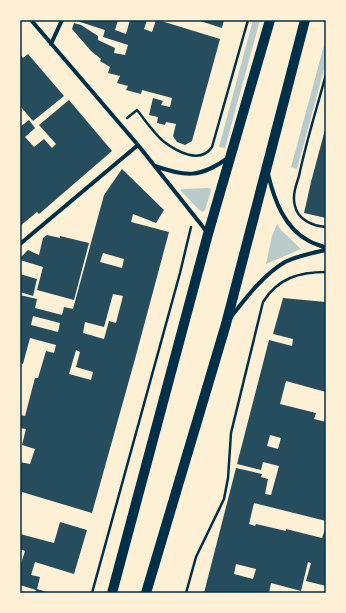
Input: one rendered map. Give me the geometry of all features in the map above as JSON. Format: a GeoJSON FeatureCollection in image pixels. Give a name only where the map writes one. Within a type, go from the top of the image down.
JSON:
{"type":"FeatureCollection","features":[{"type":"Feature","properties":{"kind":"main road"},"geometry":{"type":"LineString","coordinates":[[112,593],[208,234],[270,20]]}},
{"type":"Feature","properties":{"kind":"main road"},"geometry":{"type":"LineString","coordinates":[[146,593],[226,324],[306,20]]}},
{"type":"Feature","properties":{"kind":"street"},"geometry":{"type":"LineString","coordinates":[[31,20],[138,145],[208,234]]}},
{"type":"Feature","properties":{"kind":"street"},"geometry":{"type":"LineString","coordinates":[[51,44],[62,20]]}},
{"type":"Feature","properties":{"kind":"street"},"geometry":{"type":"LineString","coordinates":[[20,244],[138,145]]}},
{"type":"Feature","properties":{"kind":"street"},"geometry":{"type":"LineString","coordinates":[[154,166],[175,173],[189,175],[204,172],[216,167],[230,156]]}},
{"type":"Feature","properties":{"kind":"street"},"geometry":{"type":"LineString","coordinates":[[267,168],[271,187],[280,210],[293,230],[308,241],[326,249]]}},
{"type":"Feature","properties":{"kind":"street"},"geometry":{"type":"LineString","coordinates":[[226,324],[247,296],[269,274],[284,263],[326,249]]}},
{"type":"Feature","properties":{"kind":"path"},"geometry":{"type":"LineString","coordinates":[[120,124],[137,110],[162,140],[176,150],[186,154],[198,156],[208,152],[212,147],[225,106],[248,20]]}},
{"type":"Feature","properties":{"kind":"path"},"geometry":{"type":"LineString","coordinates":[[326,74],[294,197],[298,214],[303,219],[312,224],[326,227]]}},
{"type":"Feature","properties":{"kind":"path"},"geometry":{"type":"LineString","coordinates":[[92,593],[178,281],[194,216]]}},
{"type":"Feature","properties":{"kind":"path"},"geometry":{"type":"LineString","coordinates":[[186,593],[196,557],[224,499],[228,478],[231,433],[263,302],[269,293],[281,282],[300,274],[326,272]]}},
{"type":"Feature","properties":{"kind":"shaded area"},"geometry":{"type":"Polygon","coordinates":[[[253,20],[260,20],[225,148],[219,147],[253,20]]]}},
{"type":"Feature","properties":{"kind":"shaded area"},"geometry":{"type":"Polygon","coordinates":[[[326,38],[326,62],[297,169],[291,167],[326,38]]]}},
{"type":"Feature","properties":{"kind":"shaded area"},"geometry":{"type":"Polygon","coordinates":[[[209,188],[211,191],[203,212],[198,209],[180,190],[182,189],[209,188]]]}},
{"type":"Feature","properties":{"kind":"shaded area"},"geometry":{"type":"Polygon","coordinates":[[[277,224],[281,230],[301,249],[266,264],[272,236],[277,224]]]}},
{"type":"Feature","properties":{"kind":"building"},"geometry":{"type":"Polygon","coordinates":[[[74,20],[118,20],[115,30],[126,34],[130,20],[147,20],[144,29],[152,32],[156,20],[158,20],[220,39],[192,141],[185,145],[177,142],[173,136],[176,124],[166,122],[165,125],[157,123],[158,117],[149,115],[153,98],[163,101],[161,105],[170,107],[172,98],[142,90],[141,94],[126,90],[128,86],[117,83],[120,76],[108,73],[110,67],[100,61],[101,59],[91,51],[72,29],[74,23],[81,25],[98,36],[98,40],[115,48],[114,53],[125,55],[128,45],[103,37],[105,30],[74,20]]]}},
{"type":"Feature","properties":{"kind":"building"},"geometry":{"type":"Polygon","coordinates":[[[197,20],[224,20],[222,28],[197,20]]]}},
{"type":"Feature","properties":{"kind":"building"},"geometry":{"type":"Polygon","coordinates":[[[20,54],[23,58],[28,54],[64,96],[33,121],[20,106],[20,54]]]}},
{"type":"Feature","properties":{"kind":"building"},"geometry":{"type":"Polygon","coordinates":[[[69,100],[112,151],[39,214],[37,212],[20,226],[20,127],[29,120],[35,128],[25,137],[34,147],[44,139],[52,148],[56,144],[39,125],[69,100]]]}},
{"type":"Feature","properties":{"kind":"building"},"geometry":{"type":"Polygon","coordinates":[[[326,126],[326,218],[304,213],[326,126]]]}},
{"type":"Feature","properties":{"kind":"building"},"geometry":{"type":"Polygon","coordinates":[[[122,169],[164,210],[156,223],[133,214],[131,222],[169,232],[92,513],[22,492],[20,499],[20,462],[30,464],[35,449],[22,445],[26,429],[20,428],[20,415],[25,416],[35,378],[38,378],[46,351],[54,353],[56,345],[30,338],[23,364],[20,363],[20,295],[37,299],[35,308],[62,315],[64,307],[73,309],[104,195],[122,169]],[[103,253],[100,262],[122,268],[124,259],[103,253]],[[113,294],[104,327],[85,322],[83,333],[104,339],[109,321],[116,323],[123,296],[113,294]],[[33,316],[31,325],[58,332],[60,323],[33,316]],[[76,350],[69,374],[91,380],[93,372],[76,367],[80,352],[76,350]]]}},
{"type":"Feature","properties":{"kind":"building"},"geometry":{"type":"Polygon","coordinates":[[[47,235],[60,238],[60,236],[89,243],[74,300],[37,290],[43,267],[20,260],[20,258],[28,250],[39,255],[43,238],[47,235]]]}},
{"type":"Feature","properties":{"kind":"building"},"geometry":{"type":"Polygon","coordinates":[[[20,274],[37,279],[33,296],[20,292],[20,274]]]}},
{"type":"Feature","properties":{"kind":"building"},"geometry":{"type":"Polygon","coordinates":[[[283,298],[326,302],[326,392],[286,381],[280,404],[316,413],[314,419],[326,422],[326,521],[254,503],[249,524],[255,526],[256,524],[286,531],[286,529],[322,538],[326,526],[326,586],[306,581],[311,563],[308,562],[301,591],[271,583],[269,593],[204,593],[236,468],[262,474],[261,477],[268,479],[265,494],[271,495],[279,466],[263,462],[261,470],[237,464],[269,340],[292,346],[293,339],[273,334],[283,298]],[[270,435],[267,446],[278,449],[281,438],[270,435]],[[236,564],[234,574],[253,579],[256,569],[236,564]]]}},
{"type":"Feature","properties":{"kind":"building"},"geometry":{"type":"Polygon","coordinates":[[[60,522],[87,530],[74,574],[35,562],[31,575],[40,577],[37,589],[50,593],[35,593],[36,590],[20,585],[20,567],[25,551],[20,549],[20,534],[54,543],[60,522]]]}}]}
